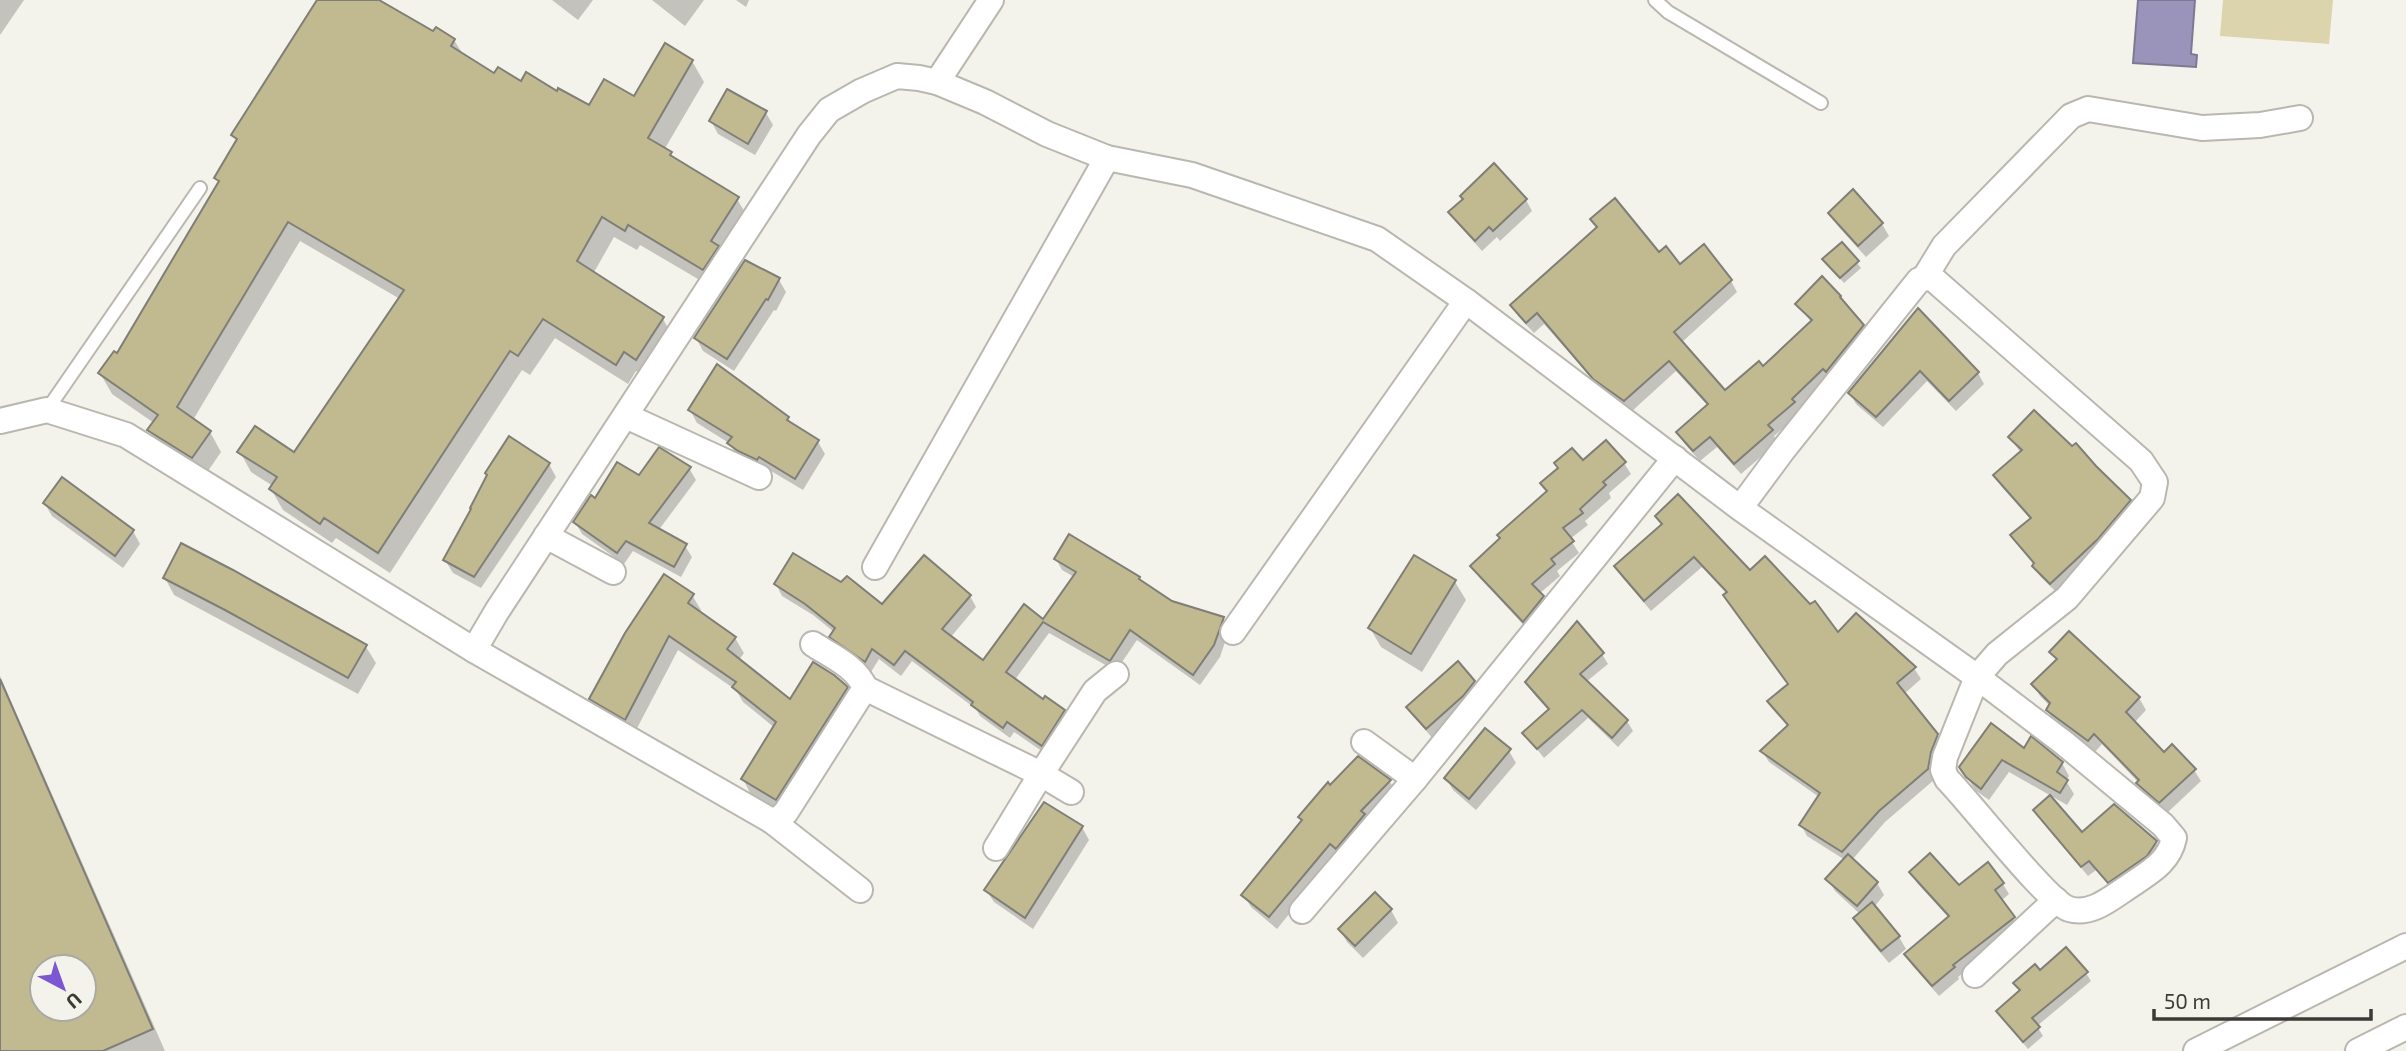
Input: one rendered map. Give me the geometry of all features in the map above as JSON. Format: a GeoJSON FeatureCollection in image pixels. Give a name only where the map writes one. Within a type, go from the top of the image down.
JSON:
{"type":"FeatureCollection","features":[{"type":"Feature","properties":{"kind":"street"},"geometry":{"type":"LineString","coordinates":[[937,82],[991,0]]}},
{"type":"Feature","properties":{"kind":"street"},"geometry":{"type":"LineString","coordinates":[[474,650],[809,135],[829,110],[862,91],[897,76],[937,82],[985,102],[1047,134],[1107,158],[1192,175],[1377,239],[1466,301],[1740,508],[1977,677],[2064,743],[2162,825],[2174,838],[2165,860],[2101,906],[2068,909],[2056,900],[1947,779],[1943,769],[1945,757],[1977,677],[1997,654],[2067,598],[2152,498],[2155,482],[2141,461],[1931,278],[1925,277]]}},
{"type":"Feature","properties":{"kind":"street"},"geometry":{"type":"LineString","coordinates":[[1740,508],[1919,280],[1925,277],[1944,246],[2071,116],[2088,109],[2202,128],[2260,125],[2300,118]]}},
{"type":"Feature","properties":{"kind":"street"},"geometry":{"type":"LineString","coordinates":[[875,567],[1107,158]]}},
{"type":"Feature","properties":{"kind":"street"},"geometry":{"type":"LineString","coordinates":[[1233,632],[1466,301]]}},
{"type":"Feature","properties":{"kind":"street"},"geometry":{"type":"LineString","coordinates":[[0,421],[47,410],[126,435],[474,650],[772,821],[860,890]]}},
{"type":"Feature","properties":{"kind":"street"},"geometry":{"type":"LineString","coordinates":[[626,416],[759,477]]}},
{"type":"Feature","properties":{"kind":"street"},"geometry":{"type":"LineString","coordinates":[[1302,911],[1415,779],[1675,458]]}},
{"type":"Feature","properties":{"kind":"street"},"geometry":{"type":"LineString","coordinates":[[546,536],[613,572]]}},
{"type":"Feature","properties":{"kind":"street"},"geometry":{"type":"LineString","coordinates":[[813,644],[854,671],[865,688],[1041,774],[1071,792]]}},
{"type":"Feature","properties":{"kind":"street"},"geometry":{"type":"LineString","coordinates":[[996,848],[1095,691],[1104,681],[1116,674]]}},
{"type":"Feature","properties":{"kind":"street"},"geometry":{"type":"LineString","coordinates":[[772,821],[786,812],[865,688]]}},
{"type":"Feature","properties":{"kind":"street"},"geometry":{"type":"LineString","coordinates":[[1364,742],[1415,779]]}},
{"type":"Feature","properties":{"kind":"street"},"geometry":{"type":"LineString","coordinates":[[1975,975],[2056,900]]}},
{"type":"Feature","properties":{"kind":"street"},"geometry":{"type":"LineString","coordinates":[[2196,1051],[2406,946]]}},
{"type":"Feature","properties":{"kind":"street"},"geometry":{"type":"LineString","coordinates":[[2358,1051],[2406,1027]]}},
{"type":"Feature","properties":{"kind":"lane"},"geometry":{"type":"LineString","coordinates":[[1655,0],[1668,12],[1821,103]]}},
{"type":"Feature","properties":{"kind":"lane"},"geometry":{"type":"LineString","coordinates":[[47,410],[200,188]]}},
{"type":"Feature","properties":{"kind":"shaded area"},"geometry":{"type":"Polygon","coordinates":[[[2138,0],[2195,0],[2191,54],[2197,55],[2196,67],[2133,63],[2138,0]]]}},
{"type":"Feature","properties":{"kind":"shaded area"},"geometry":{"type":"Polygon","coordinates":[[[2223,0],[2333,0],[2329,44],[2220,36],[2223,0]]]}},
{"type":"Feature","properties":{"kind":"building"},"geometry":{"type":"Polygon","coordinates":[[[317,0],[379,0],[433,31],[436,27],[455,39],[451,46],[494,73],[498,67],[521,81],[526,72],[557,91],[558,88],[589,105],[604,79],[634,96],[665,43],[693,60],[648,138],[672,152],[670,155],[739,197],[711,241],[719,246],[703,270],[628,225],[625,231],[602,217],[577,261],[664,317],[636,360],[624,352],[616,365],[543,319],[518,356],[510,351],[378,553],[324,518],[320,524],[269,489],[277,477],[237,452],[255,426],[294,452],[404,290],[288,222],[177,407],[211,431],[192,458],[147,430],[158,415],[98,373],[114,351],[117,353],[219,181],[214,178],[237,139],[231,135],[317,0]]]}},
{"type":"Feature","properties":{"kind":"building"},"geometry":{"type":"Polygon","coordinates":[[[727,89],[767,111],[748,144],[709,121],[727,89]]]}},
{"type":"Feature","properties":{"kind":"building"},"geometry":{"type":"Polygon","coordinates":[[[1494,163],[1527,199],[1493,231],[1489,227],[1475,241],[1448,212],[1463,199],[1460,196],[1494,163]]]}},
{"type":"Feature","properties":{"kind":"building"},"geometry":{"type":"Polygon","coordinates":[[[1853,189],[1883,223],[1858,246],[1828,213],[1853,189]]]}},
{"type":"Feature","properties":{"kind":"building"},"geometry":{"type":"Polygon","coordinates":[[[1615,198],[1659,252],[1666,246],[1680,264],[1704,244],[1732,280],[1674,332],[1725,390],[1759,361],[1763,366],[1812,320],[1795,304],[1822,276],[1864,325],[1826,372],[1823,369],[1792,399],[1795,402],[1768,425],[1773,430],[1734,464],[1710,437],[1693,451],[1676,432],[1708,404],[1669,361],[1624,401],[1593,379],[1537,313],[1526,323],[1510,305],[1597,227],[1590,219],[1615,198]]]}},
{"type":"Feature","properties":{"kind":"building"},"geometry":{"type":"Polygon","coordinates":[[[1842,242],[1859,261],[1840,278],[1822,259],[1842,242]]]}},
{"type":"Feature","properties":{"kind":"building"},"geometry":{"type":"Polygon","coordinates":[[[745,260],[780,278],[727,359],[694,338],[745,260]]]}},
{"type":"Feature","properties":{"kind":"building"},"geometry":{"type":"Polygon","coordinates":[[[1918,308],[1979,372],[1949,401],[1920,371],[1876,417],[1848,393],[1918,308]]]}},
{"type":"Feature","properties":{"kind":"building"},"geometry":{"type":"Polygon","coordinates":[[[717,364],[789,417],[787,420],[819,440],[795,479],[759,457],[757,460],[738,451],[727,443],[732,437],[688,410],[717,364]]]}},
{"type":"Feature","properties":{"kind":"building"},"geometry":{"type":"Polygon","coordinates":[[[2034,410],[2072,446],[2076,443],[2131,500],[2098,539],[2050,584],[2032,566],[2034,563],[2010,535],[2031,518],[1993,475],[2022,450],[2008,437],[2034,410]]]}},
{"type":"Feature","properties":{"kind":"building"},"geometry":{"type":"Polygon","coordinates":[[[509,436],[550,463],[474,577],[443,560],[471,509],[487,475],[485,473],[509,436]]]}},
{"type":"Feature","properties":{"kind":"building"},"geometry":{"type":"Polygon","coordinates":[[[1606,440],[1626,462],[1603,482],[1606,485],[1580,509],[1583,513],[1563,528],[1574,541],[1551,559],[1555,564],[1532,584],[1544,596],[1523,622],[1470,566],[1500,538],[1497,535],[1547,491],[1540,483],[1558,468],[1554,463],[1572,448],[1583,460],[1606,440]]]}},
{"type":"Feature","properties":{"kind":"building"},"geometry":{"type":"Polygon","coordinates":[[[659,447],[691,467],[649,523],[687,544],[674,567],[626,541],[617,553],[573,522],[591,495],[595,498],[617,462],[639,475],[659,447]]]}},
{"type":"Feature","properties":{"kind":"building"},"geometry":{"type":"Polygon","coordinates":[[[62,477],[134,530],[115,556],[43,503],[62,477]]]}},
{"type":"Feature","properties":{"kind":"building"},"geometry":{"type":"Polygon","coordinates":[[[1678,494],[1750,570],[1765,556],[1810,604],[1815,601],[1838,632],[1856,613],[1916,667],[1897,683],[1938,734],[1928,769],[1879,811],[1842,852],[1799,825],[1820,793],[1760,751],[1788,725],[1767,701],[1788,684],[1723,595],[1727,592],[1694,557],[1644,601],[1614,566],[1662,524],[1655,516],[1678,494]]]}},
{"type":"Feature","properties":{"kind":"building"},"geometry":{"type":"Polygon","coordinates":[[[1069,534],[1140,577],[1139,579],[1172,601],[1224,617],[1214,645],[1193,675],[1130,630],[1110,661],[1043,622],[1006,672],[1043,699],[1045,696],[1065,710],[1042,746],[1007,722],[1003,728],[905,651],[894,665],[872,649],[865,662],[829,637],[835,628],[774,584],[793,553],[841,582],[847,576],[882,604],[924,555],[971,595],[942,629],[983,660],[1024,604],[1043,619],[1076,572],[1054,559],[1069,534]]]}},
{"type":"Feature","properties":{"kind":"building"},"geometry":{"type":"Polygon","coordinates":[[[181,543],[367,645],[348,678],[163,578],[181,543]]]}},
{"type":"Feature","properties":{"kind":"building"},"geometry":{"type":"Polygon","coordinates":[[[1414,555],[1456,580],[1411,654],[1368,628],[1414,555]]]}},
{"type":"Feature","properties":{"kind":"building"},"geometry":{"type":"Polygon","coordinates":[[[664,574],[694,594],[688,603],[736,637],[727,649],[790,699],[813,662],[848,687],[776,800],[741,779],[776,722],[732,687],[736,682],[669,636],[625,720],[589,699],[625,633],[664,574]]]}},
{"type":"Feature","properties":{"kind":"building"},"geometry":{"type":"Polygon","coordinates":[[[1577,621],[1604,653],[1580,674],[1628,720],[1612,738],[1582,710],[1537,749],[1522,733],[1549,709],[1525,682],[1577,621]]]}},
{"type":"Feature","properties":{"kind":"building"},"geometry":{"type":"Polygon","coordinates":[[[2069,631],[2140,697],[2126,712],[2164,752],[2172,744],[2196,769],[2159,803],[2136,783],[2139,780],[2094,734],[2088,741],[2046,710],[2050,703],[2031,684],[2057,659],[2049,652],[2069,631]]]}},
{"type":"Feature","properties":{"kind":"building"},"geometry":{"type":"Polygon","coordinates":[[[1458,661],[1475,681],[1463,696],[1426,729],[1406,707],[1458,661]]]}},
{"type":"Feature","properties":{"kind":"building"},"geometry":{"type":"Polygon","coordinates":[[[0,679],[153,1029],[103,1051],[0,1051],[0,679]]]}},
{"type":"Feature","properties":{"kind":"building"},"geometry":{"type":"Polygon","coordinates":[[[1991,723],[2024,748],[2031,736],[2063,762],[2057,772],[2068,780],[2060,793],[2002,760],[1981,789],[1966,777],[1959,767],[1991,723]]]}},
{"type":"Feature","properties":{"kind":"building"},"geometry":{"type":"Polygon","coordinates":[[[1485,728],[1511,749],[1469,799],[1444,778],[1485,728]]]}},
{"type":"Feature","properties":{"kind":"building"},"geometry":{"type":"Polygon","coordinates":[[[1358,756],[1391,780],[1361,811],[1365,814],[1336,849],[1330,844],[1269,917],[1241,895],[1302,820],[1298,817],[1328,782],[1330,785],[1358,756]]]}},
{"type":"Feature","properties":{"kind":"building"},"geometry":{"type":"Polygon","coordinates":[[[2050,795],[2082,832],[2114,804],[2157,841],[2147,856],[2108,883],[2089,861],[2081,867],[2033,810],[2050,795]]]}},
{"type":"Feature","properties":{"kind":"building"},"geometry":{"type":"Polygon","coordinates":[[[1044,802],[1083,826],[1025,918],[984,890],[1044,802]]]}},
{"type":"Feature","properties":{"kind":"building"},"geometry":{"type":"Polygon","coordinates":[[[1930,853],[1959,885],[1988,862],[2004,883],[1995,890],[2015,917],[1953,965],[1955,967],[1932,986],[1904,954],[1949,916],[1909,872],[1930,853]]]}},
{"type":"Feature","properties":{"kind":"building"},"geometry":{"type":"Polygon","coordinates":[[[1848,854],[1878,882],[1857,906],[1825,879],[1848,854]]]}},
{"type":"Feature","properties":{"kind":"building"},"geometry":{"type":"Polygon","coordinates":[[[1375,892],[1392,909],[1355,946],[1338,929],[1375,892]]]}},
{"type":"Feature","properties":{"kind":"building"},"geometry":{"type":"Polygon","coordinates":[[[1872,902],[1900,936],[1881,951],[1853,918],[1872,902]]]}},
{"type":"Feature","properties":{"kind":"building"},"geometry":{"type":"Polygon","coordinates":[[[2066,947],[2088,972],[2032,1018],[2040,1027],[2023,1042],[1996,1011],[2020,990],[2013,983],[2035,964],[2040,970],[2066,947]]]}}]}
